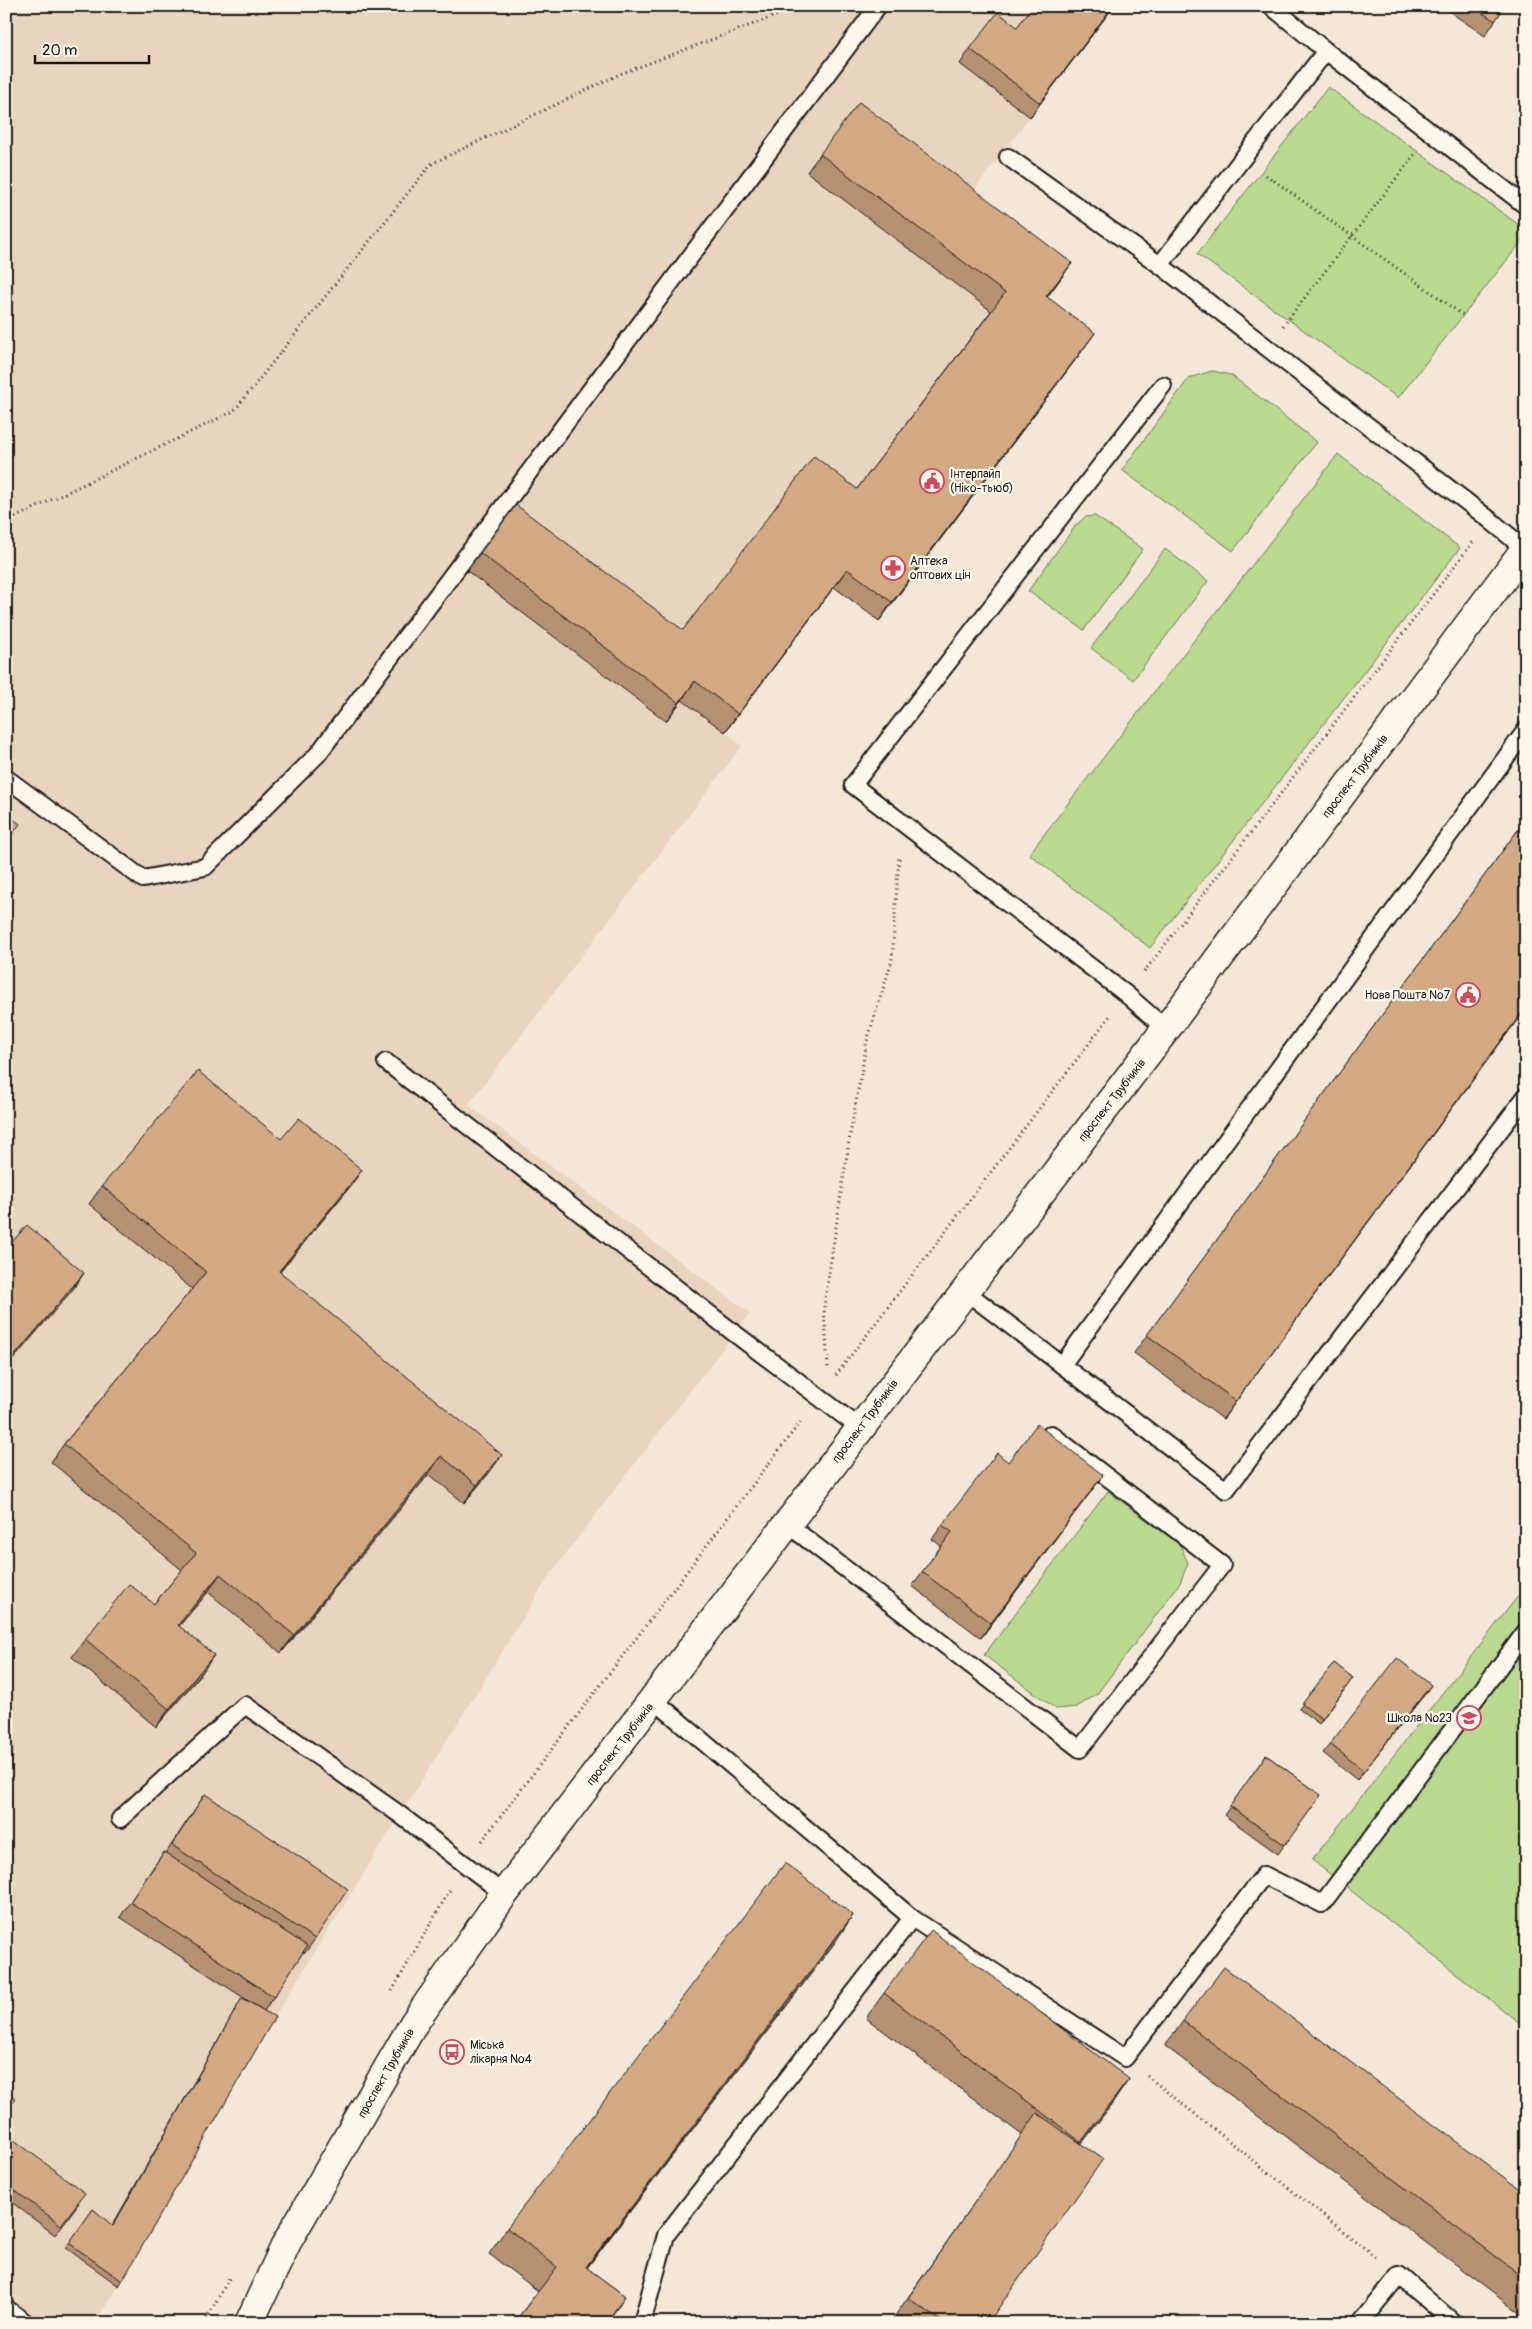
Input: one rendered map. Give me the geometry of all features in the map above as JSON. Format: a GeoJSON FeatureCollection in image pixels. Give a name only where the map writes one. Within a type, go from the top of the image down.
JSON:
{"type":"FeatureCollection","features":[{"type":"Feature","properties":{"kind":"main road","name":"проспект Трубників"},"geometry":{"type":"LineString","coordinates":[[249,2323],[287,2242],[414,2023],[504,1894],[1166,1029],[1525,549]]}},
{"type":"Feature","properties":{"kind":"lane"},"geometry":{"type":"LineString","coordinates":[[6,778],[143,879],[205,867],[318,754],[878,6]]}},
{"type":"Feature","properties":{"kind":"lane"},"geometry":{"type":"LineString","coordinates":[[1270,6],[1526,206]]}},
{"type":"Feature","properties":{"kind":"lane"},"geometry":{"type":"LineString","coordinates":[[1160,265],[1326,51]]}},
{"type":"Feature","properties":{"kind":"lane"},"geometry":{"type":"LineString","coordinates":[[1008,156],[1160,265],[1525,549]]}},
{"type":"Feature","properties":{"kind":"lane"},"geometry":{"type":"LineString","coordinates":[[1163,384],[852,785],[1126,994],[1166,1029]]}},
{"type":"Feature","properties":{"kind":"lane"},"geometry":{"type":"LineString","coordinates":[[1062,1365],[1526,730]]}},
{"type":"Feature","properties":{"kind":"lane"},"geometry":{"type":"LineString","coordinates":[[386,1062],[734,1334],[860,1428]]}},
{"type":"Feature","properties":{"kind":"lane"},"geometry":{"type":"LineString","coordinates":[[964,1291],[1226,1490],[1526,1096]]}},
{"type":"Feature","properties":{"kind":"lane"},"geometry":{"type":"LineString","coordinates":[[787,1524],[1080,1749],[1222,1565],[1052,1434]]}},
{"type":"Feature","properties":{"kind":"lane"},"geometry":{"type":"LineString","coordinates":[[654,1700],[912,1918],[1124,2058],[1264,1875],[1322,1904],[1526,1631]]}},
{"type":"Feature","properties":{"kind":"lane"},"geometry":{"type":"LineString","coordinates":[[120,1819],[245,1705],[399,1814],[504,1894]]}},
{"type":"Feature","properties":{"kind":"lane"},"geometry":{"type":"LineString","coordinates":[[642,2323],[666,2234],[912,1918]]}},
{"type":"Feature","properties":{"kind":"lane"},"geometry":{"type":"LineString","coordinates":[[1360,2323],[1399,2276],[1454,2323]]}},
{"type":"Feature","properties":{"kind":"lane"},"geometry":{"type":"LineString","coordinates":[[6,2308],[26,2323]]}},
{"type":"Feature","properties":{"kind":"path"},"geometry":{"type":"LineString","coordinates":[[6,522],[234,411],[431,164],[620,74],[802,6]]}},
{"type":"Feature","properties":{"kind":"path"},"geometry":{"type":"LineString","coordinates":[[1266,348],[1352,238],[1431,132]]}},
{"type":"Feature","properties":{"kind":"path"},"geometry":{"type":"LineString","coordinates":[[1243,158],[1352,238],[1463,315]]}},
{"type":"Feature","properties":{"kind":"path"},"geometry":{"type":"LineString","coordinates":[[828,1375],[824,1306],[850,1135],[867,1042],[892,960],[901,822]]}},
{"type":"Feature","properties":{"kind":"path"},"geometry":{"type":"LineString","coordinates":[[1124,2058],[1399,2276]]}},
{"type":"Feature","properties":{"kind":"shaded area"},"geometry":{"type":"Polygon","coordinates":[[[6,6],[1114,6],[961,207],[1059,281],[835,587],[725,732],[742,746],[468,1105],[750,1313],[551,1573],[271,2022],[119,2286],[94,2323],[6,2323],[6,6]]]}},
{"type":"Feature","properties":{"kind":"green space"},"geometry":{"type":"Polygon","coordinates":[[[1328,87],[1526,230],[1526,236],[1398,398],[1197,254],[1328,87]]]}},
{"type":"Feature","properties":{"kind":"green space"},"geometry":{"type":"Polygon","coordinates":[[[1212,371],[1231,375],[1317,442],[1233,551],[1122,470],[1189,378],[1212,371]]]}},
{"type":"Feature","properties":{"kind":"green space"},"geometry":{"type":"Polygon","coordinates":[[[1338,454],[1460,548],[1150,948],[1029,854],[1338,454]]]}},
{"type":"Feature","properties":{"kind":"green space"},"geometry":{"type":"Polygon","coordinates":[[[1095,516],[1143,549],[1084,630],[1028,591],[1076,525],[1085,517],[1095,516]]]}},
{"type":"Feature","properties":{"kind":"green space"},"geometry":{"type":"Polygon","coordinates":[[[1165,549],[1208,581],[1133,680],[1091,648],[1165,549]]]}},
{"type":"Feature","properties":{"kind":"green space"},"geometry":{"type":"Polygon","coordinates":[[[1108,1491],[1180,1545],[1188,1563],[1180,1583],[1097,1694],[1077,1707],[1056,1709],[984,1655],[1108,1491]]]}},
{"type":"Feature","properties":{"kind":"green space","name":"Школа №23"},"geometry":{"type":"Polygon","coordinates":[[[1526,1586],[1526,2028],[1312,1860],[1526,1586]]]}},
{"type":"Feature","properties":{"kind":"building"},"geometry":{"type":"Polygon","coordinates":[[[1033,6],[1113,6],[1040,103],[970,49],[998,12],[1017,27],[1033,6]]]}},
{"type":"Feature","properties":{"kind":"building"},"geometry":{"type":"Polygon","coordinates":[[[1472,6],[1505,6],[1495,21],[1472,6]]]}},
{"type":"Feature","properties":{"kind":"building"},"geometry":{"type":"Polygon","coordinates":[[[859,102],[1072,263],[1046,296],[1095,333],[892,602],[847,569],[738,714],[695,681],[679,703],[480,553],[516,505],[683,630],[814,456],[857,489],[1005,293],[820,154],[859,102]]]}},
{"type":"Feature","properties":{"kind":"building"},"geometry":{"type":"Polygon","coordinates":[[[6,814],[20,824],[6,843],[6,814]]]}},
{"type":"Feature","properties":{"kind":"building"},"geometry":{"type":"Polygon","coordinates":[[[1526,819],[1526,1007],[1236,1401],[1147,1335],[1526,819]]]}},
{"type":"Feature","properties":{"kind":"building"},"geometry":{"type":"Polygon","coordinates":[[[198,1071],[281,1139],[299,1118],[362,1170],[279,1271],[502,1455],[477,1485],[441,1456],[294,1635],[220,1574],[178,1625],[214,1655],[169,1709],[85,1639],[129,1584],[154,1604],[196,1553],[64,1444],[206,1272],[102,1186],[198,1071]]]}},
{"type":"Feature","properties":{"kind":"building"},"geometry":{"type":"Polygon","coordinates":[[[27,1225],[84,1273],[6,1366],[6,1249],[27,1225]]]}},
{"type":"Feature","properties":{"kind":"building"},"geometry":{"type":"Polygon","coordinates":[[[1037,1424],[1103,1475],[991,1623],[922,1572],[952,1532],[942,1525],[997,1453],[1008,1462],[1037,1424]]]}},
{"type":"Feature","properties":{"kind":"building"},"geometry":{"type":"Polygon","coordinates":[[[1397,1658],[1431,1685],[1364,1771],[1330,1744],[1397,1658]]]}},
{"type":"Feature","properties":{"kind":"building"},"geometry":{"type":"Polygon","coordinates":[[[1334,1663],[1353,1678],[1322,1719],[1302,1704],[1334,1663]]]}},
{"type":"Feature","properties":{"kind":"building"},"geometry":{"type":"Polygon","coordinates":[[[1266,1755],[1321,1795],[1285,1845],[1230,1806],[1266,1755]]]}},
{"type":"Feature","properties":{"kind":"building"},"geometry":{"type":"Polygon","coordinates":[[[205,1794],[348,1889],[315,1939],[172,1845],[205,1794]]]}},
{"type":"Feature","properties":{"kind":"building"},"geometry":{"type":"Polygon","coordinates":[[[164,1852],[307,1946],[274,1997],[130,1902],[164,1852]]]}},
{"type":"Feature","properties":{"kind":"building"},"geometry":{"type":"Polygon","coordinates":[[[785,1863],[853,1915],[586,2267],[625,2296],[606,2323],[523,2323],[517,2319],[557,2267],[507,2228],[785,1863]]]}},
{"type":"Feature","properties":{"kind":"building"},"geometry":{"type":"Polygon","coordinates":[[[931,1930],[1129,2079],[1081,2142],[884,1993],[931,1930]]]}},
{"type":"Feature","properties":{"kind":"building"},"geometry":{"type":"Polygon","coordinates":[[[1224,1967],[1526,2194],[1526,2279],[1183,2021],[1224,1967]]]}},
{"type":"Feature","properties":{"kind":"building"},"geometry":{"type":"Polygon","coordinates":[[[242,1998],[275,2017],[122,2281],[69,2243],[93,2209],[113,2226],[242,1998]]]}},
{"type":"Feature","properties":{"kind":"building"},"geometry":{"type":"Polygon","coordinates":[[[6,2091],[16,2098],[6,2112],[6,2091]]]}},
{"type":"Feature","properties":{"kind":"building"},"geometry":{"type":"Polygon","coordinates":[[[1037,2113],[1103,2159],[988,2323],[944,2323],[908,2298],[1037,2113]]]}},
{"type":"Feature","properties":{"kind":"building"},"geometry":{"type":"Polygon","coordinates":[[[6,2134],[85,2193],[61,2225],[6,2184],[6,2134]]]}},
{"type":"Feature","properties":{"kind":"place","name":"Інтерпайп (Ніко-тьюб)"},"geometry":{"type":"Point","coordinates":[932,481]}},
{"type":"Feature","properties":{"kind":"place","name":"Аптека оптових цін"},"geometry":{"type":"Point","coordinates":[893,568]}},
{"type":"Feature","properties":{"kind":"place","name":"Нова Пошта №7"},"geometry":{"type":"Point","coordinates":[1468,995]}},
{"type":"Feature","properties":{"kind":"place","name":"Школа №23"},"geometry":{"type":"Point","coordinates":[1469,1718]}},
{"type":"Feature","properties":{"kind":"place","name":"Міська лікарня №4"},"geometry":{"type":"Point","coordinates":[452,2052]}}]}
